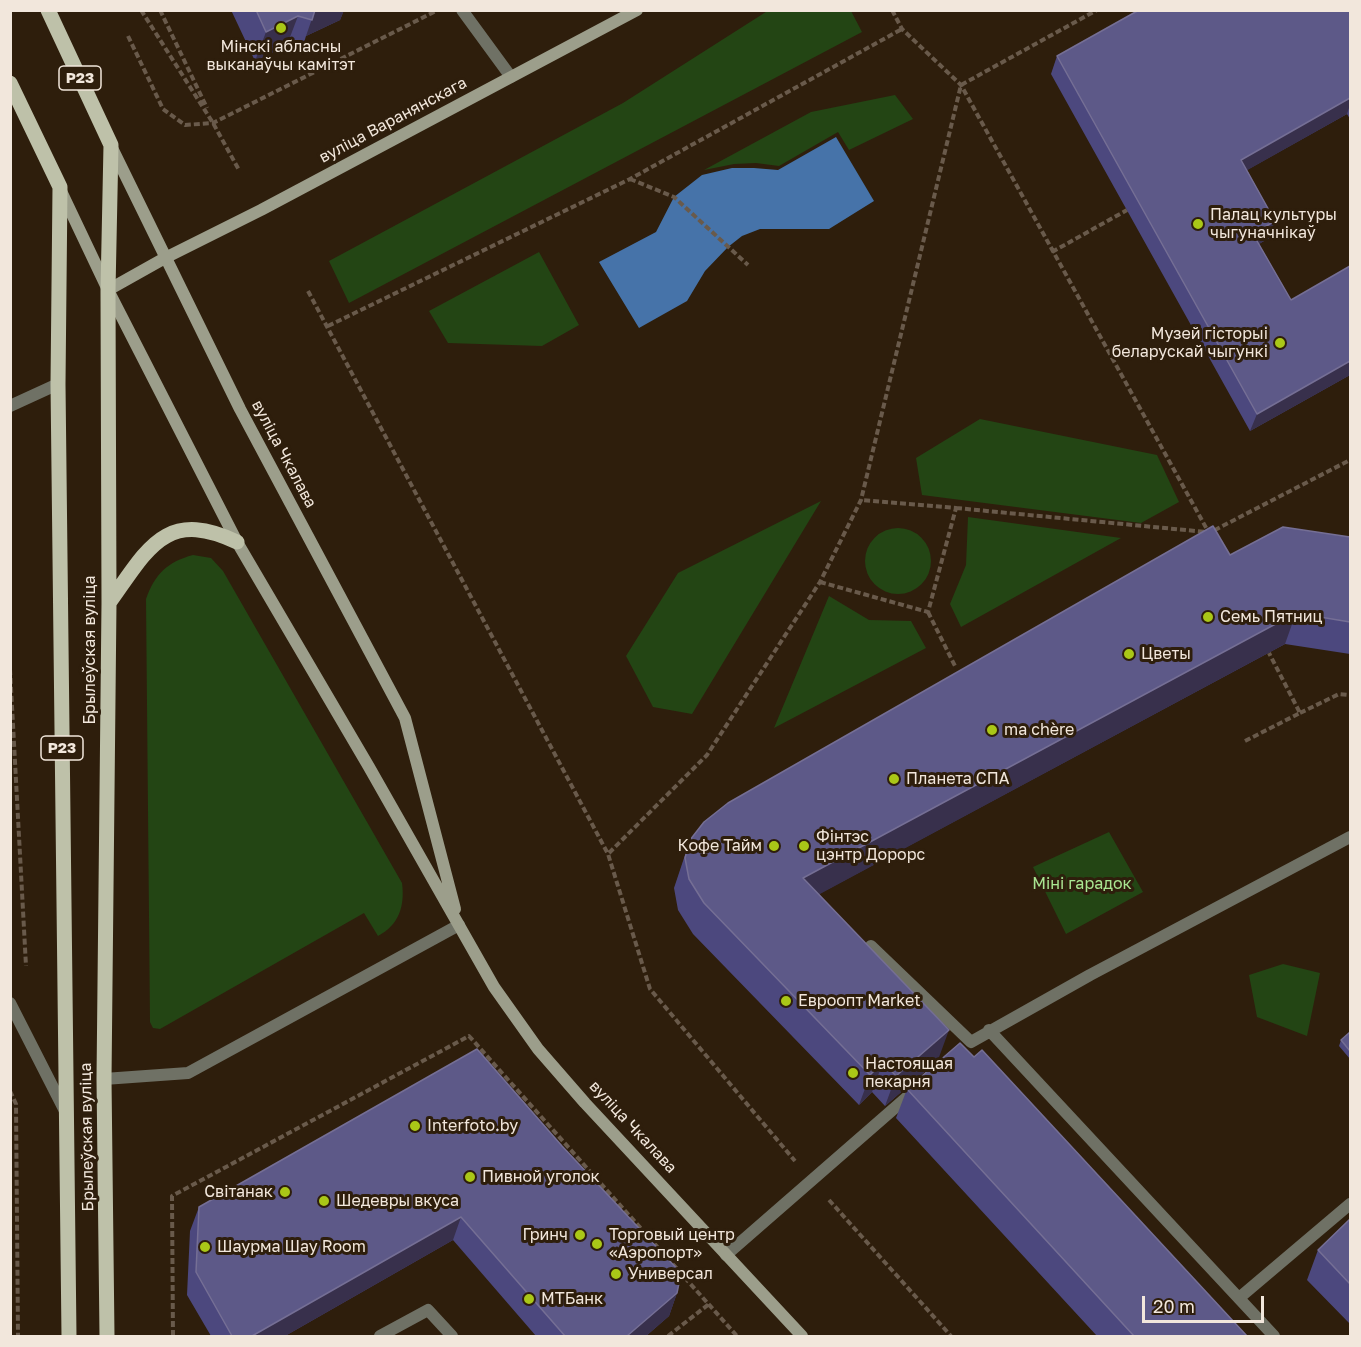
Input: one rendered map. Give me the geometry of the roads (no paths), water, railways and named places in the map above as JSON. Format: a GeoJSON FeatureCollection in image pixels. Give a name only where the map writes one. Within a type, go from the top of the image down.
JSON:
{"type":"FeatureCollection","features":[{"type":"Feature","properties":{"kind":"main road","name":"вуліца Чкалава"},"geometry":{"type":"LineString","coordinates":[[48,10],[165,258],[240,409],[405,718],[459,925]]}},
{"type":"Feature","properties":{"kind":"main road","name":"вуліца Варанянскага"},"geometry":{"type":"LineString","coordinates":[[108,290],[637,10]]}},
{"type":"Feature","properties":{"kind":"main road","name":"вуліца Чкалава"},"geometry":{"type":"LineString","coordinates":[[10,83],[108,290],[237,542],[494,987],[538,1049],[585,1103],[802,1336]]}},
{"type":"Feature","properties":{"kind":"main road","name":"Брылеўская вуліца"},"geometry":{"type":"LineString","coordinates":[[107,1336],[104,1079],[109,603],[108,290],[111,145]]}},
{"type":"Feature","properties":{"kind":"main road","name":"Брылеўская вуліца"},"geometry":{"type":"LineString","coordinates":[[60,187],[58,384],[69,1336]]}},
{"type":"Feature","properties":{"kind":"main road"},"geometry":{"type":"LineString","coordinates":[[109,603],[143,556],[163,537],[186,528],[217,532],[237,542]]}},
{"type":"Feature","properties":{"kind":"lane"},"geometry":{"type":"LineString","coordinates":[[462,10],[511,77]]}},
{"type":"Feature","properties":{"kind":"lane"},"geometry":{"type":"LineString","coordinates":[[10,406],[58,384]]}},
{"type":"Feature","properties":{"kind":"lane"},"geometry":{"type":"LineString","coordinates":[[871,946],[967,1046],[989,1030],[1350,837]]}},
{"type":"Feature","properties":{"kind":"lane"},"geometry":{"type":"LineString","coordinates":[[104,1079],[188,1073],[459,925]]}},
{"type":"Feature","properties":{"kind":"lane"},"geometry":{"type":"LineString","coordinates":[[10,1002],[66,1113]]}},
{"type":"Feature","properties":{"kind":"lane"},"geometry":{"type":"LineString","coordinates":[[989,1030],[1274,1336]]}},
{"type":"Feature","properties":{"kind":"lane"},"geometry":{"type":"LineString","coordinates":[[726,1255],[922,1085]]}},
{"type":"Feature","properties":{"kind":"lane"},"geometry":{"type":"LineString","coordinates":[[1239,1298],[1350,1204]]}},
{"type":"Feature","properties":{"kind":"lane"},"geometry":{"type":"LineString","coordinates":[[381,1336],[428,1310],[452,1336]]}},
{"type":"Feature","properties":{"kind":"water"},"geometry":{"type":"Polygon","coordinates":[[[836,137],[874,201],[829,229],[760,229],[742,236],[705,271],[687,301],[639,328],[599,262],[656,232],[674,197],[702,175],[732,168],[778,170],[836,137]]]}},
{"type":"Feature","properties":{"kind":"place","name":"Мінскі абласны выканаўчы камітэт"},"geometry":{"type":"Point","coordinates":[281,28]}},
{"type":"Feature","properties":{"kind":"place","name":"Палац культуры чыгуначнікаў"},"geometry":{"type":"Point","coordinates":[1198,224]}},
{"type":"Feature","properties":{"kind":"place","name":"Музей гісторыі беларускай чыгункі"},"geometry":{"type":"Point","coordinates":[1280,343]}},
{"type":"Feature","properties":{"kind":"place","name":"Семь Пятниц"},"geometry":{"type":"Point","coordinates":[1208,617]}},
{"type":"Feature","properties":{"kind":"place","name":"Цветы"},"geometry":{"type":"Point","coordinates":[1129,654]}},
{"type":"Feature","properties":{"kind":"place","name":"ma chère"},"geometry":{"type":"Point","coordinates":[992,730]}},
{"type":"Feature","properties":{"kind":"place","name":"Планета СПА"},"geometry":{"type":"Point","coordinates":[894,779]}},
{"type":"Feature","properties":{"kind":"place","name":"Кофе Тайм"},"geometry":{"type":"Point","coordinates":[774,846]}},
{"type":"Feature","properties":{"kind":"place","name":"Фінтэс цэнтр Дорорс"},"geometry":{"type":"Point","coordinates":[804,846]}},
{"type":"Feature","properties":{"kind":"place","name":"Евроопт Market"},"geometry":{"type":"Point","coordinates":[786,1001]}},
{"type":"Feature","properties":{"kind":"place","name":"Настоящая пекарня"},"geometry":{"type":"Point","coordinates":[853,1073]}},
{"type":"Feature","properties":{"kind":"place","name":"Interfoto.by"},"geometry":{"type":"Point","coordinates":[415,1126]}},
{"type":"Feature","properties":{"kind":"place","name":"Пивной уголок"},"geometry":{"type":"Point","coordinates":[470,1177]}},
{"type":"Feature","properties":{"kind":"place","name":"Світанак"},"geometry":{"type":"Point","coordinates":[285,1192]}},
{"type":"Feature","properties":{"kind":"place","name":"Шедевры вкуса"},"geometry":{"type":"Point","coordinates":[324,1201]}},
{"type":"Feature","properties":{"kind":"place","name":"Гринч"},"geometry":{"type":"Point","coordinates":[580,1235]}},
{"type":"Feature","properties":{"kind":"place","name":"Торговый центр «Аэропорт»"},"geometry":{"type":"Point","coordinates":[597,1244]}},
{"type":"Feature","properties":{"kind":"place","name":"Шаурма Шау Room"},"geometry":{"type":"Point","coordinates":[205,1247]}},
{"type":"Feature","properties":{"kind":"place","name":"Универсал"},"geometry":{"type":"Point","coordinates":[616,1274]}},
{"type":"Feature","properties":{"kind":"place","name":"МТБанк"},"geometry":{"type":"Point","coordinates":[529,1299]}},
{"type":"Feature","properties":{"kind":"park label","name":"Міні гарадок"},"geometry":{"type":"Point","coordinates":[1082,884]}}]}
